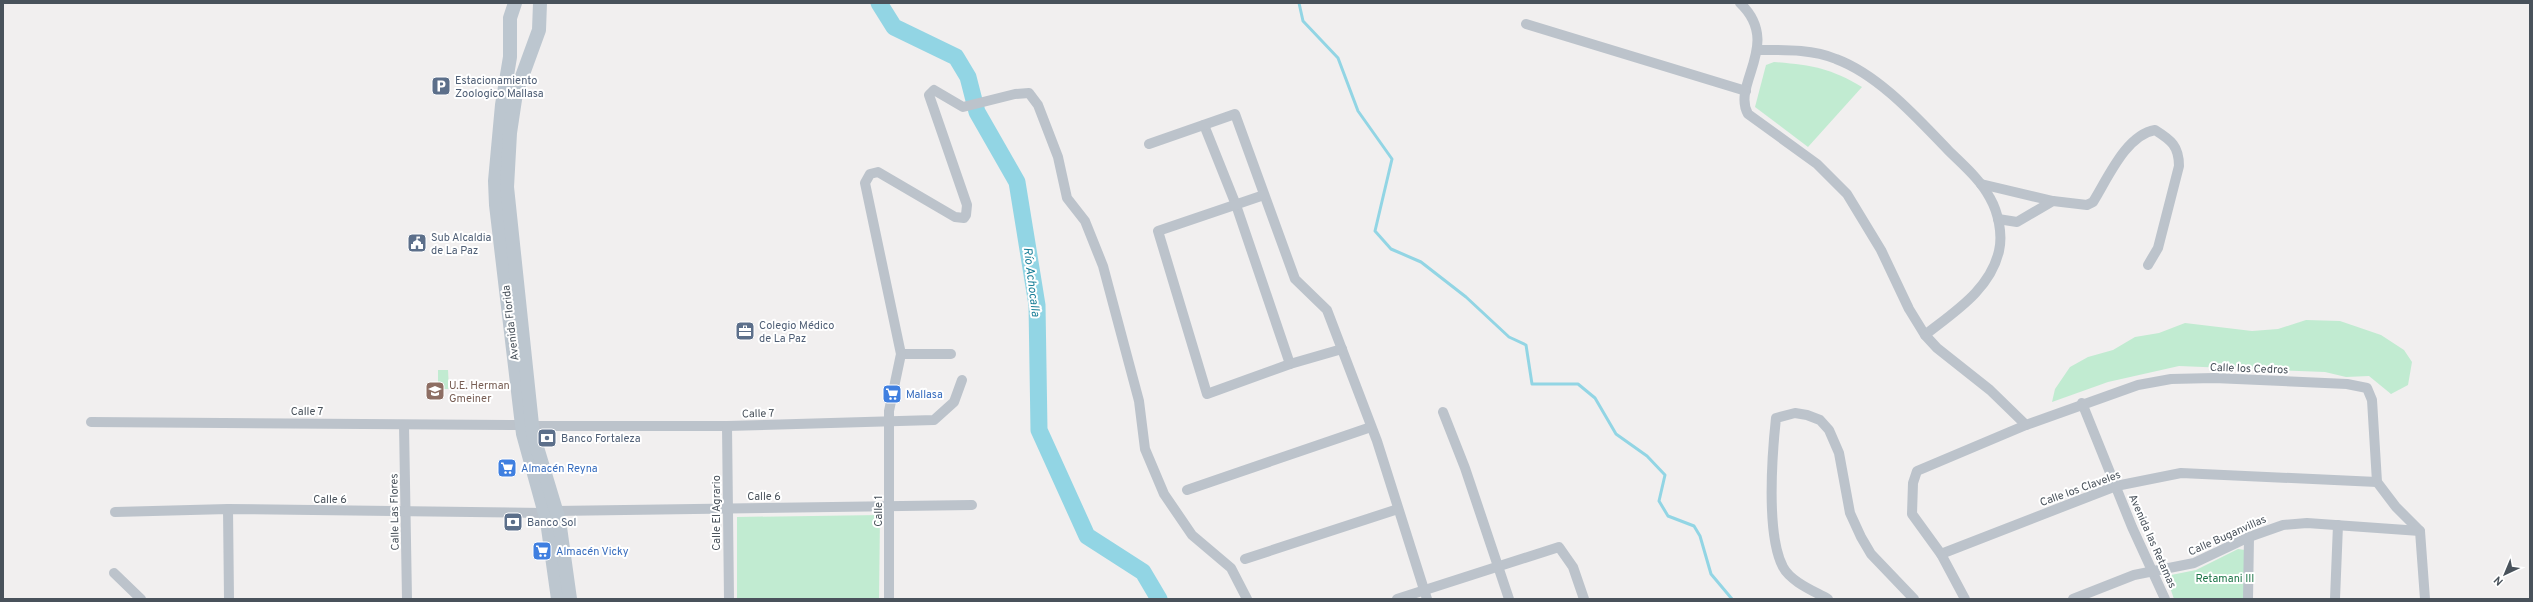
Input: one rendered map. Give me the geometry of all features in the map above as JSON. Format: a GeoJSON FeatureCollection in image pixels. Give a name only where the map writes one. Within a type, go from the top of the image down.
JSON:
{"type":"FeatureCollection","features":[{"type":"Feature","properties":{"kind":"main road","name":"Avenida Florida"},"geometry":{"type":"LineString","coordinates":[[516,3],[510,18],[510,44],[497,152],[496,205],[527,426],[550,512],[558,599]]}},
{"type":"Feature","properties":{"kind":"main road","name":"Avenida Florida"},"geometry":{"type":"LineString","coordinates":[[527,426],[507,187],[510,133],[515,99],[522,72],[539,30],[540,3]]}},
{"type":"Feature","properties":{"kind":"main road"},"geometry":{"type":"LineString","coordinates":[[510,44],[520,51],[532,49]]}},
{"type":"Feature","properties":{"kind":"main road","name":"Avenida Florida"},"geometry":{"type":"LineString","coordinates":[[550,512],[559,520],[570,599]]}},
{"type":"Feature","properties":{"kind":"street"},"geometry":{"type":"LineString","coordinates":[[1740,3],[1752,18],[1758,50],[1744,102],[1751,118],[1817,164],[1847,194],[1880,250],[1909,309],[1924,335],[1937,348],[1990,390],[2026,425]]}},
{"type":"Feature","properties":{"kind":"street"},"geometry":{"type":"LineString","coordinates":[[1526,24],[1746,91]]}},
{"type":"Feature","properties":{"kind":"street"},"geometry":{"type":"LineString","coordinates":[[1758,50],[1805,51],[1836,58],[1853,67],[1915,115],[1981,184],[1990,198],[1998,219],[1999,250],[1989,274],[1963,306],[1924,335]]}},
{"type":"Feature","properties":{"kind":"street"},"geometry":{"type":"LineString","coordinates":[[951,354],[901,354],[865,183],[873,173],[885,174],[955,217],[964,218],[968,210],[930,92],[936,90],[963,107],[1015,94],[1029,93],[1038,105],[1058,157],[1067,198],[1085,221],[1103,266],[1139,401],[1145,449],[1164,494],[1192,535],[1231,568],[1248,599]]}},
{"type":"Feature","properties":{"kind":"street"},"geometry":{"type":"LineString","coordinates":[[1149,144],[1235,114],[1295,280],[1327,310],[1371,427],[1426,594]]}},
{"type":"Feature","properties":{"kind":"street"},"geometry":{"type":"LineString","coordinates":[[1204,125],[1236,205],[1290,364]]}},
{"type":"Feature","properties":{"kind":"street"},"geometry":{"type":"LineString","coordinates":[[1981,184],[2053,202],[2087,205],[2093,202],[2122,152],[2144,132],[2155,130],[2169,138],[2179,153],[2179,166],[2158,248],[2148,266]]}},
{"type":"Feature","properties":{"kind":"street"},"geometry":{"type":"LineString","coordinates":[[1264,195],[1158,231],[1208,394],[1290,364],[1342,349]]}},
{"type":"Feature","properties":{"kind":"street"},"geometry":{"type":"LineString","coordinates":[[1998,219],[2017,222],[2053,202]]}},
{"type":"Feature","properties":{"kind":"street","name":"Calle 1"},"geometry":{"type":"LineString","coordinates":[[889,599],[889,411],[901,354]]}},
{"type":"Feature","properties":{"kind":"street","name":"Calle los Cedros"},"geometry":{"type":"LineString","coordinates":[[1942,554],[1912,514],[1913,483],[1917,471],[2082,403],[2138,385],[2171,379],[2214,378],[2347,384],[2367,388],[2372,400],[2377,482]]}},
{"type":"Feature","properties":{"kind":"street","name":"Calle 7"},"geometry":{"type":"LineString","coordinates":[[91,422],[527,426],[728,426],[934,420],[954,402],[962,380]]}},
{"type":"Feature","properties":{"kind":"street","name":"Avenida las Retamas"},"geometry":{"type":"LineString","coordinates":[[2082,403],[2116,486],[2166,599]]}},
{"type":"Feature","properties":{"kind":"street"},"geometry":{"type":"LineString","coordinates":[[1443,412],[1509,599]]}},
{"type":"Feature","properties":{"kind":"street"},"geometry":{"type":"LineString","coordinates":[[1828,599],[1799,582],[1784,568],[1776,545],[1771,463],[1776,418],[1795,412],[1814,416],[1829,430],[1839,453],[1850,513],[1861,537],[1872,554],[1914,599]]}},
{"type":"Feature","properties":{"kind":"street","name":"Calle Las Flores"},"geometry":{"type":"LineString","coordinates":[[404,425],[408,599]]}},
{"type":"Feature","properties":{"kind":"street","name":"Calle El Agrario"},"geometry":{"type":"LineString","coordinates":[[728,426],[729,599]]}},
{"type":"Feature","properties":{"kind":"street"},"geometry":{"type":"LineString","coordinates":[[1187,490],[1371,427]]}},
{"type":"Feature","properties":{"kind":"street","name":"Calle los Claveles"},"geometry":{"type":"LineString","coordinates":[[1942,554],[2116,486],[2181,473],[2377,482]]}},
{"type":"Feature","properties":{"kind":"street"},"geometry":{"type":"LineString","coordinates":[[2377,482],[2396,507],[2420,531],[2424,599]]}},
{"type":"Feature","properties":{"kind":"street","name":"Calle 6"},"geometry":{"type":"LineString","coordinates":[[114,512],[228,509],[550,512],[972,505]]}},
{"type":"Feature","properties":{"kind":"street"},"geometry":{"type":"LineString","coordinates":[[228,509],[229,599]]}},
{"type":"Feature","properties":{"kind":"street"},"geometry":{"type":"LineString","coordinates":[[1245,558],[1398,509]]}},
{"type":"Feature","properties":{"kind":"street","name":"Calle Buganvillas"},"geometry":{"type":"LineString","coordinates":[[2073,599],[2152,570],[2178,568],[2194,563],[2249,537],[2283,525],[2307,523],[2420,531]]}},
{"type":"Feature","properties":{"kind":"street"},"geometry":{"type":"LineString","coordinates":[[2336,599],[2338,525]]}},
{"type":"Feature","properties":{"kind":"street"},"geometry":{"type":"LineString","coordinates":[[2248,599],[2249,537]]}},
{"type":"Feature","properties":{"kind":"street"},"geometry":{"type":"LineString","coordinates":[[1397,599],[1426,594],[1498,565],[1559,547],[1573,567],[1584,599]]}},
{"type":"Feature","properties":{"kind":"street"},"geometry":{"type":"LineString","coordinates":[[1942,554],[1965,599]]}},
{"type":"Feature","properties":{"kind":"street"},"geometry":{"type":"LineString","coordinates":[[114,573],[141,599]]}},
{"type":"Feature","properties":{"kind":"green space"},"geometry":{"type":"Polygon","coordinates":[[[1774,62],[1799,64],[1820,68],[1862,87],[1808,147],[1755,107],[1766,65],[1774,62]]]}},
{"type":"Feature","properties":{"kind":"green space"},"geometry":{"type":"Polygon","coordinates":[[[2306,320],[2340,321],[2381,335],[2404,350],[2412,362],[2408,385],[2391,394],[2369,376],[2346,377],[2325,372],[2179,366],[2108,382],[2052,402],[2055,389],[2070,367],[2088,357],[2113,350],[2135,337],[2159,333],[2185,323],[2252,331],[2278,329],[2306,320]]]}},
{"type":"Feature","properties":{"kind":"green space"},"geometry":{"type":"Polygon","coordinates":[[[438,370],[448,370],[449,389],[438,389],[438,370]]]}},
{"type":"Feature","properties":{"kind":"green space"},"geometry":{"type":"Polygon","coordinates":[[[880,515],[879,599],[737,599],[737,517],[880,515]]]}},
{"type":"Feature","properties":{"kind":"green space","name":"Retamani III"},"geometry":{"type":"Polygon","coordinates":[[[2238,549],[2245,550],[2245,599],[2174,599],[2166,576],[2196,570],[2238,549]]]}},
{"type":"Feature","properties":{"kind":"waterway","name":"Río Achocalla"},"geometry":{"type":"LineString","coordinates":[[879,3],[894,27],[956,57],[968,77],[977,112],[1017,182],[1037,305],[1039,430],[1087,536],[1143,572],[1159,599]]}},
{"type":"Feature","properties":{"kind":"waterway"},"geometry":{"type":"LineString","coordinates":[[1299,3],[1303,21],[1338,58],[1358,111],[1392,159],[1375,231],[1391,249],[1421,262],[1466,297],[1509,337],[1526,345],[1532,384],[1578,384],[1595,398],[1616,434],[1647,456],[1665,475],[1659,501],[1668,516],[1694,526],[1700,536],[1711,574],[1732,599]]}},
{"type":"Feature","properties":{"kind":"place","name":"Estacionamiento Zoologico Mallasa"},"geometry":{"type":"Point","coordinates":[441,86]}},
{"type":"Feature","properties":{"kind":"place","name":"Sub Alcaldia de La Paz"},"geometry":{"type":"Point","coordinates":[417,243]}},
{"type":"Feature","properties":{"kind":"place","name":"Colegio Médico de La Paz"},"geometry":{"type":"Point","coordinates":[745,331]}},
{"type":"Feature","properties":{"kind":"place","name":"U.E. Herman Gmeiner"},"geometry":{"type":"Point","coordinates":[435,391]}},
{"type":"Feature","properties":{"kind":"place","name":"Mallasa"},"geometry":{"type":"Point","coordinates":[892,394]}},
{"type":"Feature","properties":{"kind":"place","name":"Banco Fortaleza"},"geometry":{"type":"Point","coordinates":[547,438]}},
{"type":"Feature","properties":{"kind":"place","name":"Almacén Reyna"},"geometry":{"type":"Point","coordinates":[507,468]}},
{"type":"Feature","properties":{"kind":"place","name":"Banco Sol"},"geometry":{"type":"Point","coordinates":[513,522]}},
{"type":"Feature","properties":{"kind":"place","name":"Almacén Vicky"},"geometry":{"type":"Point","coordinates":[542,551]}}]}
